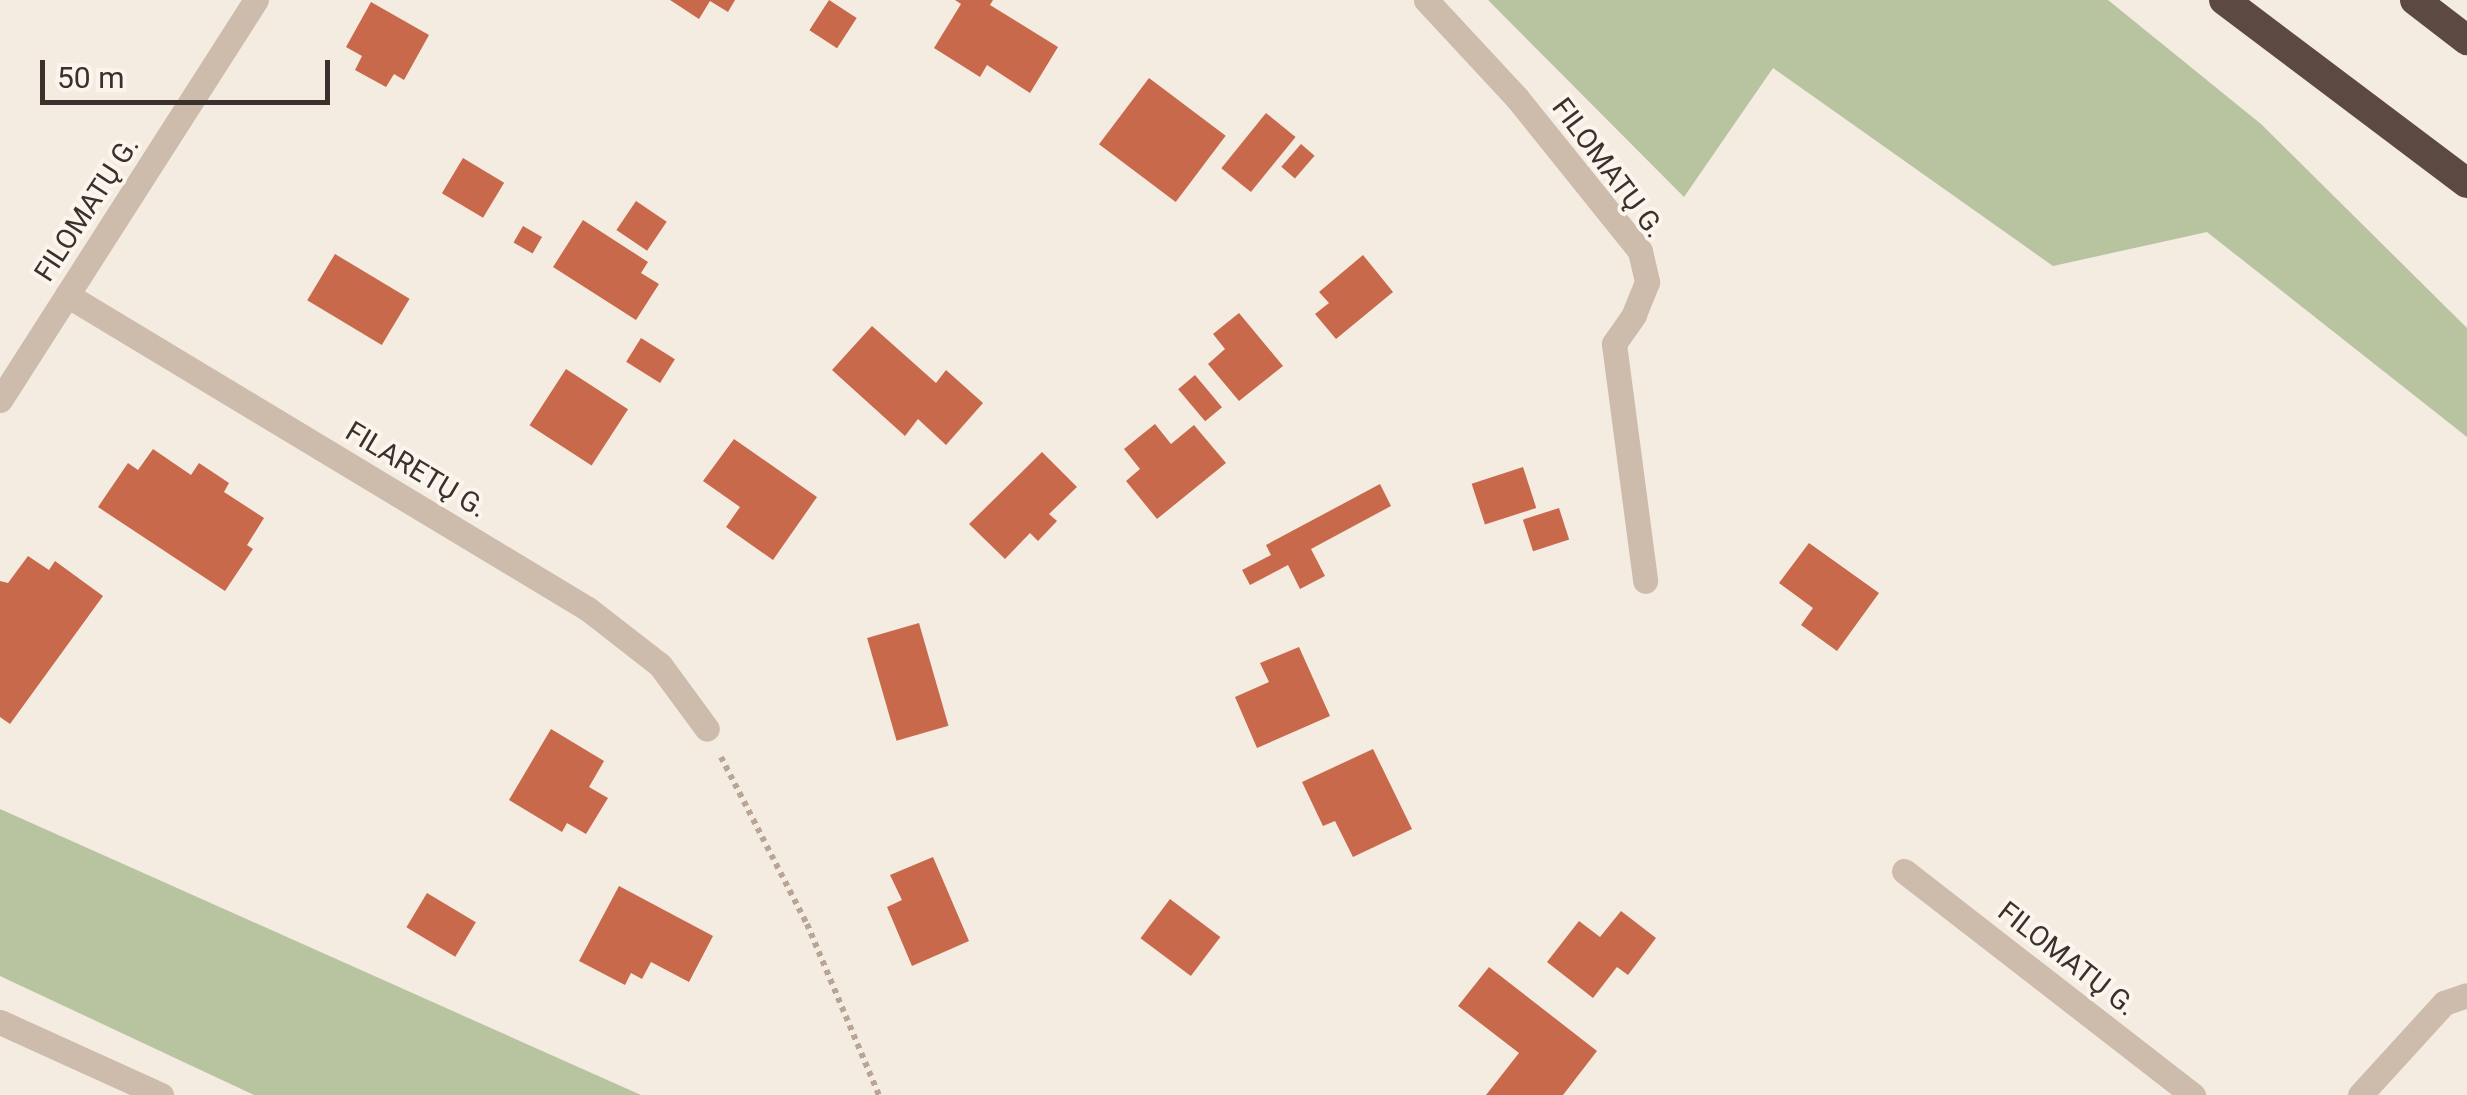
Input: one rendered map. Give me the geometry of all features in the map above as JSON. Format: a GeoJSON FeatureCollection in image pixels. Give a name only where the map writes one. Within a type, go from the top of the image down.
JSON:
{"type":"FeatureCollection","features":[{"type":"Feature","properties":{"kind":"highway"},"geometry":{"type":"LineString","coordinates":[[2224,0],[2467,183]]}},
{"type":"Feature","properties":{"kind":"highway"},"geometry":{"type":"LineString","coordinates":[[2415,0],[2467,40]]}},
{"type":"Feature","properties":{"kind":"street","name":"FILOMATŲ G."},"geometry":{"type":"LineString","coordinates":[[0,400],[256,0]]}},
{"type":"Feature","properties":{"kind":"street","name":"FILOMATŲ G."},"geometry":{"type":"LineString","coordinates":[[1426,0],[1518,98],[1640,252],[1646,282],[1634,315],[1614,344],[1645,581]]}},
{"type":"Feature","properties":{"kind":"street","name":"FILARETŲ G."},"geometry":{"type":"LineString","coordinates":[[67,296],[588,609],[660,666],[707,729]]}},
{"type":"Feature","properties":{"kind":"street","name":"FILOMATŲ G."},"geometry":{"type":"LineString","coordinates":[[1904,872],[2193,1095]]}},
{"type":"Feature","properties":{"kind":"street"},"geometry":{"type":"LineString","coordinates":[[2360,1095],[2444,1003],[2467,995]]}},
{"type":"Feature","properties":{"kind":"street"},"geometry":{"type":"LineString","coordinates":[[0,1022],[161,1095]]}},
{"type":"Feature","properties":{"kind":"path"},"geometry":{"type":"LineString","coordinates":[[707,729],[807,924],[879,1095]]}},
{"type":"Feature","properties":{"kind":"green space"},"geometry":{"type":"Polygon","coordinates":[[[1488,0],[2108,0],[2261,124],[2467,328],[2467,437],[2207,232],[2053,266],[1773,68],[1684,197],[1488,0]]]}},
{"type":"Feature","properties":{"kind":"green space"},"geometry":{"type":"Polygon","coordinates":[[[0,809],[641,1095],[254,1095],[0,976],[0,809]]]}},
{"type":"Feature","properties":{"kind":"building"},"geometry":{"type":"Polygon","coordinates":[[[670,0],[735,0],[728,12],[710,1],[699,19],[670,0]]]}},
{"type":"Feature","properties":{"kind":"building"},"geometry":{"type":"Polygon","coordinates":[[[829,0],[857,18],[837,48],[809,30],[829,0]]]}},
{"type":"Feature","properties":{"kind":"building"},"geometry":{"type":"Polygon","coordinates":[[[955,0],[993,0],[990,5],[1058,47],[1030,93],[987,65],[980,77],[934,48],[961,4],[955,0]]]}},
{"type":"Feature","properties":{"kind":"building"},"geometry":{"type":"Polygon","coordinates":[[[371,2],[429,35],[404,80],[394,74],[386,87],[355,70],[362,56],[346,47],[371,2]]]}},
{"type":"Feature","properties":{"kind":"building"},"geometry":{"type":"Polygon","coordinates":[[[1149,78],[1226,136],[1176,202],[1099,144],[1149,78]]]}},
{"type":"Feature","properties":{"kind":"building"},"geometry":{"type":"Polygon","coordinates":[[[1266,113],[1296,137],[1251,192],[1221,168],[1266,113]]]}},
{"type":"Feature","properties":{"kind":"building"},"geometry":{"type":"Polygon","coordinates":[[[1301,144],[1315,156],[1295,178],[1281,167],[1301,144]]]}},
{"type":"Feature","properties":{"kind":"building"},"geometry":{"type":"Polygon","coordinates":[[[463,158],[504,183],[483,218],[442,193],[463,158]]]}},
{"type":"Feature","properties":{"kind":"building"},"geometry":{"type":"Polygon","coordinates":[[[636,201],[667,222],[647,251],[616,230],[636,201]]]}},
{"type":"Feature","properties":{"kind":"building"},"geometry":{"type":"Polygon","coordinates":[[[583,220],[648,262],[641,273],[659,284],[636,320],[553,267],[583,220]]]}},
{"type":"Feature","properties":{"kind":"building"},"geometry":{"type":"Polygon","coordinates":[[[523,226],[542,237],[533,253],[514,242],[523,226]]]}},
{"type":"Feature","properties":{"kind":"building"},"geometry":{"type":"Polygon","coordinates":[[[335,254],[410,299],[382,345],[307,300],[335,254]]]}},
{"type":"Feature","properties":{"kind":"building"},"geometry":{"type":"Polygon","coordinates":[[[1363,255],[1393,292],[1336,339],[1315,314],[1329,303],[1319,292],[1363,255]]]}},
{"type":"Feature","properties":{"kind":"building"},"geometry":{"type":"Polygon","coordinates":[[[1239,313],[1283,366],[1239,401],[1208,364],[1225,349],[1213,334],[1239,313]]]}},
{"type":"Feature","properties":{"kind":"building"},"geometry":{"type":"Polygon","coordinates":[[[872,326],[936,383],[946,370],[983,403],[946,445],[918,419],[905,436],[832,370],[872,326]]]}},
{"type":"Feature","properties":{"kind":"building"},"geometry":{"type":"Polygon","coordinates":[[[641,338],[675,359],[660,383],[626,362],[641,338]]]}},
{"type":"Feature","properties":{"kind":"building"},"geometry":{"type":"Polygon","coordinates":[[[566,369],[628,409],[592,465],[530,425],[566,369]]]}},
{"type":"Feature","properties":{"kind":"building"},"geometry":{"type":"Polygon","coordinates":[[[1195,375],[1222,407],[1205,421],[1178,389],[1195,375]]]}},
{"type":"Feature","properties":{"kind":"building"},"geometry":{"type":"Polygon","coordinates":[[[1155,424],[1171,444],[1194,425],[1226,463],[1157,519],[1126,481],[1140,469],[1124,449],[1155,424]]]}},
{"type":"Feature","properties":{"kind":"building"},"geometry":{"type":"Polygon","coordinates":[[[734,439],[817,497],[773,560],[726,527],[740,507],[703,481],[734,439]]]}},
{"type":"Feature","properties":{"kind":"building"},"geometry":{"type":"Polygon","coordinates":[[[153,449],[191,475],[199,463],[229,483],[224,492],[264,518],[247,545],[253,549],[225,591],[98,507],[128,463],[138,470],[153,449]]]}},
{"type":"Feature","properties":{"kind":"building"},"geometry":{"type":"Polygon","coordinates":[[[1042,452],[1077,487],[1049,514],[1057,521],[1038,541],[1030,533],[1005,559],[969,524],[1042,452]]]}},
{"type":"Feature","properties":{"kind":"building"},"geometry":{"type":"Polygon","coordinates":[[[1523,467],[1536,508],[1485,525],[1472,484],[1523,467]]]}},
{"type":"Feature","properties":{"kind":"building"},"geometry":{"type":"Polygon","coordinates":[[[1380,484],[1391,506],[1311,549],[1325,576],[1300,589],[1288,565],[1250,585],[1242,570],[1271,555],[1266,545],[1380,484]]]}},
{"type":"Feature","properties":{"kind":"building"},"geometry":{"type":"Polygon","coordinates":[[[1559,508],[1569,539],[1533,551],[1523,520],[1559,508]]]}},
{"type":"Feature","properties":{"kind":"building"},"geometry":{"type":"Polygon","coordinates":[[[1809,543],[1879,593],[1837,651],[1801,625],[1813,608],[1779,583],[1809,543]]]}},
{"type":"Feature","properties":{"kind":"building"},"geometry":{"type":"Polygon","coordinates":[[[28,556],[49,570],[55,561],[103,596],[10,724],[0,717],[0,581],[8,583],[28,556]]]}},
{"type":"Feature","properties":{"kind":"building"},"geometry":{"type":"Polygon","coordinates":[[[919,623],[948,726],[897,741],[867,638],[919,623]]]}},
{"type":"Feature","properties":{"kind":"building"},"geometry":{"type":"Polygon","coordinates":[[[1299,647],[1330,716],[1257,748],[1235,697],[1269,682],[1260,663],[1299,647]]]}},
{"type":"Feature","properties":{"kind":"building"},"geometry":{"type":"Polygon","coordinates":[[[551,729],[604,761],[589,787],[608,798],[586,834],[567,823],[562,832],[509,800],[551,729]]]}},
{"type":"Feature","properties":{"kind":"building"},"geometry":{"type":"Polygon","coordinates":[[[1373,749],[1412,829],[1353,857],[1335,821],[1323,826],[1302,782],[1373,749]]]}},
{"type":"Feature","properties":{"kind":"building"},"geometry":{"type":"Polygon","coordinates":[[[933,857],[969,941],[912,966],[887,907],[902,900],[890,875],[933,857]]]}},
{"type":"Feature","properties":{"kind":"building"},"geometry":{"type":"Polygon","coordinates":[[[619,886],[713,936],[689,982],[651,962],[642,979],[631,973],[625,985],[579,961],[619,886]]]}},
{"type":"Feature","properties":{"kind":"building"},"geometry":{"type":"Polygon","coordinates":[[[427,893],[476,922],[455,957],[406,927],[427,893]]]}},
{"type":"Feature","properties":{"kind":"building"},"geometry":{"type":"Polygon","coordinates":[[[1170,899],[1220,937],[1191,976],[1141,938],[1170,899]]]}},
{"type":"Feature","properties":{"kind":"building"},"geometry":{"type":"Polygon","coordinates":[[[1621,911],[1656,938],[1628,975],[1617,967],[1593,998],[1547,962],[1579,921],[1600,937],[1621,911]]]}},
{"type":"Feature","properties":{"kind":"building"},"geometry":{"type":"Polygon","coordinates":[[[1489,967],[1597,1051],[1563,1095],[1486,1095],[1519,1053],[1458,1006],[1489,967]]]}}]}
